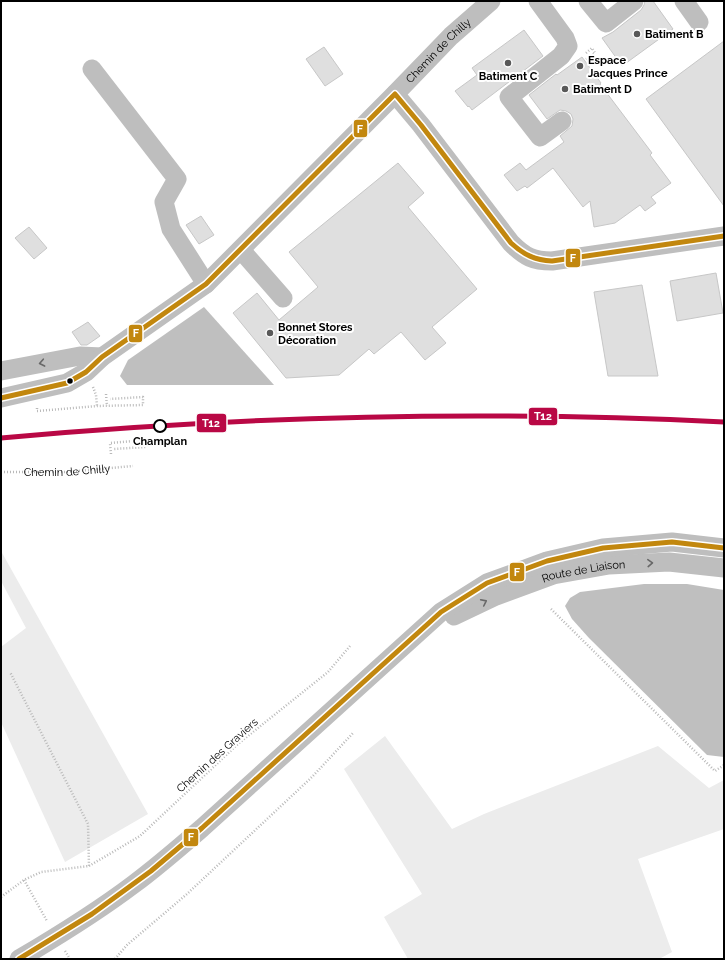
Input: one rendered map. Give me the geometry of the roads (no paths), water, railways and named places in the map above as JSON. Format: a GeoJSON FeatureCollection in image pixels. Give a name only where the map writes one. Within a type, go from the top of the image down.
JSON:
{"type":"FeatureCollection","features":[{"type":"Feature","properties":{"kind":"street","name":"Chemin de Chilly"},"geometry":{"type":"LineString","coordinates":[[1,398],[67,383],[86,372],[102,357],[206,284],[451,36],[491,1]]}},
{"type":"Feature","properties":{"kind":"street"},"geometry":{"type":"LineString","coordinates":[[538,1],[565,38],[568,46],[561,56],[509,97],[540,137],[562,121]]}},
{"type":"Feature","properties":{"kind":"street"},"geometry":{"type":"LineString","coordinates":[[588,1],[606,23],[634,1]]}},
{"type":"Feature","properties":{"kind":"street"},"geometry":{"type":"LineString","coordinates":[[684,1],[699,22]]}},
{"type":"Feature","properties":{"kind":"street"},"geometry":{"type":"LineString","coordinates":[[92,69],[177,178],[164,202],[171,229],[206,284]]}},
{"type":"Feature","properties":{"kind":"street"},"geometry":{"type":"LineString","coordinates":[[395,94],[421,125],[511,243],[521,253],[530,259],[552,261],[724,236]]}},
{"type":"Feature","properties":{"kind":"street"},"geometry":{"type":"LineString","coordinates":[[241,250],[283,298]]}},
{"type":"Feature","properties":{"kind":"street"},"geometry":{"type":"LineString","coordinates":[[1,371],[80,356],[102,357]]}},
{"type":"Feature","properties":{"kind":"street","name":"Route de Liaison"},"geometry":{"type":"LineString","coordinates":[[19,959],[56,938],[133,885],[174,852],[441,612],[487,583],[547,562],[603,548],[672,542],[724,548]]}},
{"type":"Feature","properties":{"kind":"street","name":"Route de Liaison"},"geometry":{"type":"LineString","coordinates":[[390,657],[449,619],[496,596],[554,575],[609,565],[669,562],[724,568]]}},
{"type":"Feature","properties":{"kind":"place","name":"Batiment B"},"geometry":{"type":"Point","coordinates":[637,34]}},
{"type":"Feature","properties":{"kind":"place","name":"Batiment C"},"geometry":{"type":"Point","coordinates":[508,63]}},
{"type":"Feature","properties":{"kind":"place","name":"Espace Jacques Prince"},"geometry":{"type":"Point","coordinates":[580,66]}},
{"type":"Feature","properties":{"kind":"place","name":"Batiment D"},"geometry":{"type":"Point","coordinates":[565,89]}},
{"type":"Feature","properties":{"kind":"place","name":"Bonnet Stores Décoration"},"geometry":{"type":"Point","coordinates":[270,333]}},
{"type":"Feature","properties":{"kind":"place","name":"Champlan"},"geometry":{"type":"Point","coordinates":[160,426]}}]}
